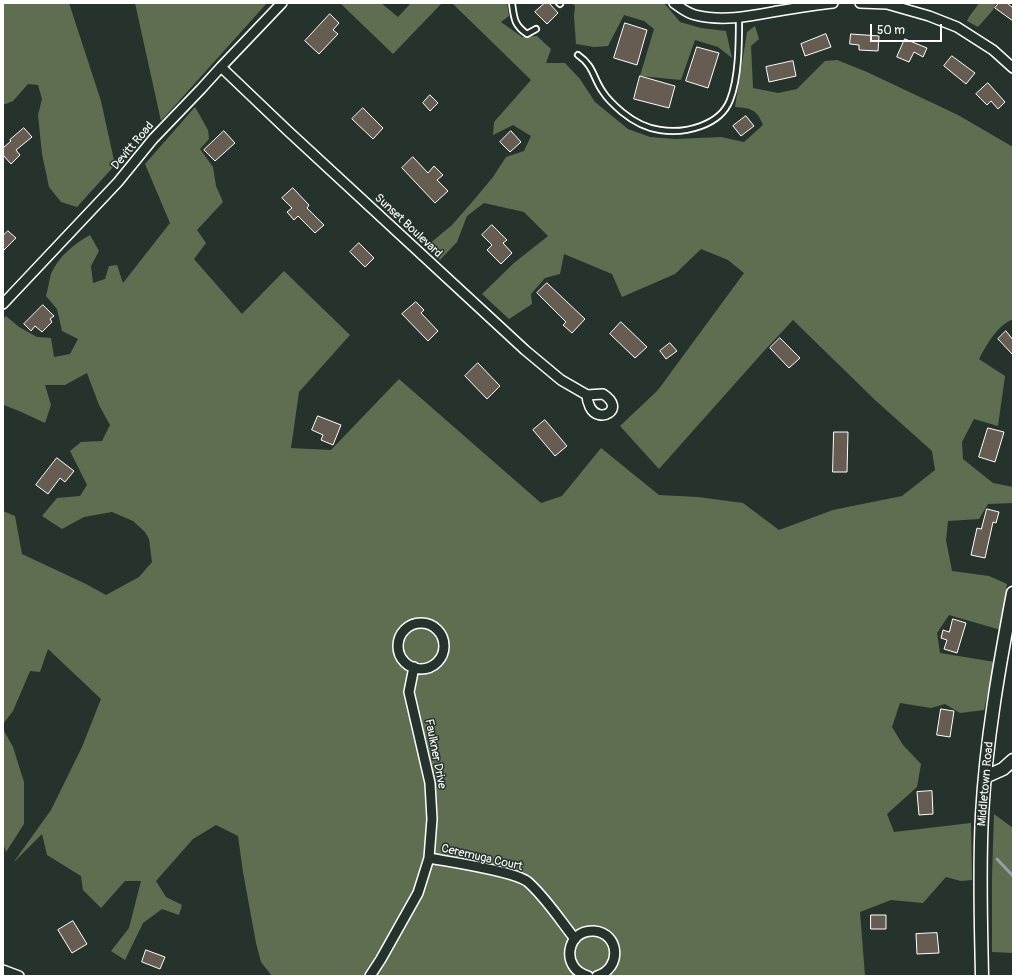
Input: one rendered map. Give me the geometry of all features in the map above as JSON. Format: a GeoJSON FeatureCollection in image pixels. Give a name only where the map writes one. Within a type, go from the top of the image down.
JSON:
{"type":"FeatureCollection","features":[{"type":"Feature","properties":{"kind":"street","name":"Devitt Road"},"geometry":{"type":"LineString","coordinates":[[3,304],[118,182],[153,139],[282,3]]}},
{"type":"Feature","properties":{"kind":"street"},"geometry":{"type":"LineString","coordinates":[[674,3],[684,11],[695,15],[724,19],[833,3]]}},
{"type":"Feature","properties":{"kind":"street"},"geometry":{"type":"LineString","coordinates":[[860,3],[887,4],[929,16],[957,27],[993,50],[1013,68]]}},
{"type":"Feature","properties":{"kind":"street","name":"Sunset Boulevard"},"geometry":{"type":"LineString","coordinates":[[221,67],[525,350],[561,380],[586,394]]}},
{"type":"Feature","properties":{"kind":"street","name":"Middletown Road"},"geometry":{"type":"LineString","coordinates":[[982,976],[982,831],[986,761],[995,697],[1013,593]]}},
{"type":"Feature","properties":{"kind":"street"},"geometry":{"type":"LineString","coordinates":[[425,623],[440,633],[444,645],[443,651],[437,662],[432,666],[420,668],[414,667],[408,665],[401,656],[398,646],[399,640],[404,630],[409,626],[425,623]]}},
{"type":"Feature","properties":{"kind":"street","name":"Faulkner Drive"},"geometry":{"type":"LineString","coordinates":[[370,976],[418,893],[429,858],[432,819],[430,782],[409,692],[414,667]]}},
{"type":"Feature","properties":{"kind":"street"},"geometry":{"type":"LineString","coordinates":[[985,777],[1003,769],[1013,760]]}},
{"type":"Feature","properties":{"kind":"street","name":"Ceremuga Court"},"geometry":{"type":"LineString","coordinates":[[429,858],[508,874],[526,881],[544,899],[575,939]]}},
{"type":"Feature","properties":{"kind":"street"},"geometry":{"type":"LineString","coordinates":[[588,976],[579,972],[571,963],[569,952],[575,939],[582,933],[593,931],[604,934],[613,943],[615,955],[611,967],[607,971],[597,976]]}},
{"type":"Feature","properties":{"kind":"street"},"geometry":{"type":"LineString","coordinates":[[3,970],[19,976]]}},
{"type":"Feature","properties":{"kind":"lane"},"geometry":{"type":"LineString","coordinates":[[512,3],[518,28],[527,34],[536,29]]}},
{"type":"Feature","properties":{"kind":"lane"},"geometry":{"type":"LineString","coordinates":[[578,55],[587,61],[602,92],[610,101],[634,121],[659,130],[671,131],[688,129],[713,120],[730,100],[739,49],[739,18]]}},
{"type":"Feature","properties":{"kind":"green space"},"geometry":{"type":"Polygon","coordinates":[[[3,3],[69,3],[101,101],[115,165],[77,207],[61,202],[49,187],[42,154],[38,115],[42,99],[38,85],[28,84],[13,101],[3,105],[3,3]]]}},
{"type":"Feature","properties":{"kind":"green space"},"geometry":{"type":"Polygon","coordinates":[[[135,3],[267,3],[161,121],[135,3]]]}},
{"type":"Feature","properties":{"kind":"green space"},"geometry":{"type":"Polygon","coordinates":[[[340,3],[381,3],[398,17],[411,3],[442,3],[393,54],[340,3]]]}},
{"type":"Feature","properties":{"kind":"green space"},"geometry":{"type":"Polygon","coordinates":[[[452,3],[507,3],[509,16],[501,22],[522,37],[537,36],[551,49],[546,63],[565,63],[580,79],[595,102],[628,129],[650,137],[675,139],[721,137],[744,142],[763,125],[756,113],[750,109],[735,107],[747,32],[755,26],[759,39],[751,46],[753,88],[778,93],[797,89],[825,61],[837,60],[867,72],[958,115],[1013,147],[1013,319],[997,331],[979,359],[1005,376],[998,426],[974,419],[962,442],[963,459],[993,483],[1013,487],[1013,503],[988,504],[979,519],[948,521],[946,540],[952,571],[989,576],[1007,584],[1001,630],[949,615],[937,633],[940,653],[995,662],[984,710],[960,713],[945,704],[931,708],[900,703],[892,727],[903,745],[921,764],[917,787],[887,814],[894,832],[971,823],[972,880],[961,881],[946,877],[923,903],[891,900],[860,912],[865,976],[272,976],[261,962],[256,943],[238,836],[216,825],[193,839],[156,881],[166,897],[182,905],[179,915],[162,909],[143,923],[125,960],[111,951],[129,928],[141,881],[125,881],[101,908],[83,890],[81,876],[47,855],[42,834],[13,863],[51,810],[82,747],[101,699],[48,649],[40,672],[30,671],[13,711],[3,724],[3,511],[15,516],[22,554],[106,595],[139,577],[152,562],[149,539],[145,532],[133,521],[112,512],[84,517],[62,529],[42,516],[57,498],[80,496],[87,485],[70,451],[81,442],[102,441],[110,425],[99,405],[87,373],[65,385],[45,385],[51,405],[45,423],[4,405],[3,319],[6,316],[19,327],[37,337],[51,338],[54,357],[70,354],[78,339],[62,331],[57,309],[46,296],[51,274],[54,268],[67,252],[78,242],[90,235],[99,251],[91,266],[93,283],[105,279],[109,266],[117,265],[123,283],[170,223],[145,164],[195,107],[208,130],[209,139],[200,149],[213,167],[216,186],[223,202],[197,230],[206,243],[194,259],[242,314],[284,271],[350,335],[299,392],[291,448],[331,450],[399,379],[541,503],[562,496],[601,448],[659,495],[698,497],[743,503],[779,530],[833,510],[902,496],[935,470],[932,451],[875,400],[793,320],[659,469],[620,426],[658,390],[744,273],[728,260],[701,249],[675,274],[622,297],[612,274],[564,254],[560,274],[545,278],[531,294],[532,304],[509,319],[482,294],[514,263],[548,236],[524,212],[484,203],[467,216],[457,242],[440,260],[428,245],[452,225],[493,177],[506,157],[524,151],[531,136],[513,125],[493,135],[494,122],[531,80],[452,3]]]}},
{"type":"Feature","properties":{"kind":"green space"},"geometry":{"type":"Polygon","coordinates":[[[572,3],[664,3],[680,22],[701,28],[726,31],[732,58],[718,47],[695,40],[681,80],[640,76],[654,29],[644,21],[624,15],[608,46],[594,47],[576,44],[574,16],[575,6],[572,3]]]}},
{"type":"Feature","properties":{"kind":"green space"},"geometry":{"type":"Polygon","coordinates":[[[979,3],[996,3],[993,10],[978,27],[967,21],[979,3]]]}},
{"type":"Feature","properties":{"kind":"green space"},"geometry":{"type":"Polygon","coordinates":[[[3,729],[13,747],[24,782],[24,824],[6,852],[3,843],[3,729]]]}},
{"type":"Feature","properties":{"kind":"green space"},"geometry":{"type":"Polygon","coordinates":[[[994,814],[1013,828],[1013,953],[992,952],[994,814]]]}},
{"type":"Feature","properties":{"kind":"building"},"geometry":{"type":"Polygon","coordinates":[[[545,3],[549,3],[558,13],[547,24],[535,12],[545,3]]]}},
{"type":"Feature","properties":{"kind":"building"},"geometry":{"type":"Polygon","coordinates":[[[999,3],[1007,3],[1013,8],[1013,21],[995,8],[999,3]]]}},
{"type":"Feature","properties":{"kind":"building"},"geometry":{"type":"Polygon","coordinates":[[[330,14],[339,23],[333,30],[338,34],[319,54],[305,41],[330,14]]]}},
{"type":"Feature","properties":{"kind":"building"},"geometry":{"type":"Polygon","coordinates":[[[625,23],[647,30],[637,65],[614,58],[625,23]]]}},
{"type":"Feature","properties":{"kind":"building"},"geometry":{"type":"Polygon","coordinates":[[[826,34],[831,47],[805,56],[801,44],[826,34]]]}},
{"type":"Feature","properties":{"kind":"building"},"geometry":{"type":"Polygon","coordinates":[[[851,34],[879,36],[878,51],[859,50],[859,45],[850,44],[851,34]]]}},
{"type":"Feature","properties":{"kind":"building"},"geometry":{"type":"Polygon","coordinates":[[[905,39],[927,48],[923,57],[914,52],[909,62],[897,57],[905,39]]]}},
{"type":"Feature","properties":{"kind":"building"},"geometry":{"type":"Polygon","coordinates":[[[697,47],[719,53],[708,88],[686,81],[697,47]]]}},
{"type":"Feature","properties":{"kind":"building"},"geometry":{"type":"Polygon","coordinates":[[[952,56],[975,73],[966,84],[944,66],[952,56]]]}},
{"type":"Feature","properties":{"kind":"building"},"geometry":{"type":"Polygon","coordinates":[[[793,61],[796,76],[769,82],[766,67],[793,61]]]}},
{"type":"Feature","properties":{"kind":"building"},"geometry":{"type":"Polygon","coordinates":[[[640,76],[675,86],[669,108],[634,99],[640,76]]]}},
{"type":"Feature","properties":{"kind":"building"},"geometry":{"type":"Polygon","coordinates":[[[988,83],[1005,102],[998,109],[991,101],[987,105],[976,94],[988,83]]]}},
{"type":"Feature","properties":{"kind":"building"},"geometry":{"type":"Polygon","coordinates":[[[430,95],[438,103],[430,111],[423,103],[430,95]]]}},
{"type":"Feature","properties":{"kind":"building"},"geometry":{"type":"Polygon","coordinates":[[[363,108],[383,128],[373,139],[352,119],[363,108]]]}},
{"type":"Feature","properties":{"kind":"building"},"geometry":{"type":"Polygon","coordinates":[[[746,116],[754,126],[741,136],[733,126],[746,116]]]}},
{"type":"Feature","properties":{"kind":"building"},"geometry":{"type":"Polygon","coordinates":[[[24,128],[32,137],[16,150],[20,155],[11,164],[3,155],[3,148],[24,128]]]}},
{"type":"Feature","properties":{"kind":"building"},"geometry":{"type":"Polygon","coordinates":[[[224,131],[235,143],[215,161],[204,150],[224,131]]]}},
{"type":"Feature","properties":{"kind":"building"},"geometry":{"type":"Polygon","coordinates":[[[511,131],[521,142],[510,152],[500,142],[511,131]]]}},
{"type":"Feature","properties":{"kind":"building"},"geometry":{"type":"Polygon","coordinates":[[[413,157],[428,173],[434,166],[443,175],[437,180],[448,191],[435,203],[402,168],[413,157]]]}},
{"type":"Feature","properties":{"kind":"building"},"geometry":{"type":"Polygon","coordinates":[[[293,188],[309,205],[307,208],[324,225],[315,233],[298,216],[294,220],[287,212],[292,208],[282,198],[293,188]]]}},
{"type":"Feature","properties":{"kind":"building"},"geometry":{"type":"Polygon","coordinates":[[[492,225],[507,240],[503,243],[512,253],[501,264],[487,250],[492,245],[482,235],[492,225]]]}},
{"type":"Feature","properties":{"kind":"building"},"geometry":{"type":"Polygon","coordinates":[[[8,231],[16,238],[3,251],[3,236],[8,231]]]}},
{"type":"Feature","properties":{"kind":"building"},"geometry":{"type":"Polygon","coordinates":[[[359,243],[374,258],[365,267],[350,252],[359,243]]]}},
{"type":"Feature","properties":{"kind":"building"},"geometry":{"type":"Polygon","coordinates":[[[547,283],[585,319],[572,333],[563,325],[566,322],[537,293],[547,283]]]}},
{"type":"Feature","properties":{"kind":"building"},"geometry":{"type":"Polygon","coordinates":[[[416,302],[424,310],[421,313],[438,331],[428,341],[402,314],[416,302]]]}},
{"type":"Feature","properties":{"kind":"building"},"geometry":{"type":"Polygon","coordinates":[[[43,305],[54,316],[50,319],[52,322],[42,332],[35,326],[31,331],[24,324],[43,305]]]}},
{"type":"Feature","properties":{"kind":"building"},"geometry":{"type":"Polygon","coordinates":[[[621,322],[647,347],[635,358],[610,334],[621,322]]]}},
{"type":"Feature","properties":{"kind":"building"},"geometry":{"type":"Polygon","coordinates":[[[1006,331],[1013,340],[1013,355],[998,339],[1006,331]]]}},
{"type":"Feature","properties":{"kind":"building"},"geometry":{"type":"Polygon","coordinates":[[[780,338],[800,358],[789,368],[770,348],[780,338]]]}},
{"type":"Feature","properties":{"kind":"building"},"geometry":{"type":"Polygon","coordinates":[[[670,343],[677,351],[666,359],[660,351],[670,343]]]}},
{"type":"Feature","properties":{"kind":"building"},"geometry":{"type":"Polygon","coordinates":[[[478,363],[500,386],[487,399],[465,376],[478,363]]]}},
{"type":"Feature","properties":{"kind":"building"},"geometry":{"type":"Polygon","coordinates":[[[318,416],[341,425],[333,445],[321,440],[323,435],[312,430],[318,416]]]}},
{"type":"Feature","properties":{"kind":"building"},"geometry":{"type":"Polygon","coordinates":[[[545,420],[567,446],[555,456],[533,430],[545,420]]]}},
{"type":"Feature","properties":{"kind":"building"},"geometry":{"type":"Polygon","coordinates":[[[988,428],[1004,432],[995,462],[979,457],[988,428]]]}},
{"type":"Feature","properties":{"kind":"building"},"geometry":{"type":"Polygon","coordinates":[[[834,432],[848,432],[847,472],[833,472],[834,432]]]}},
{"type":"Feature","properties":{"kind":"building"},"geometry":{"type":"Polygon","coordinates":[[[57,458],[74,471],[65,482],[60,478],[48,494],[36,485],[57,458]]]}},
{"type":"Feature","properties":{"kind":"building"},"geometry":{"type":"Polygon","coordinates":[[[987,509],[999,512],[996,523],[993,522],[985,558],[971,555],[977,528],[981,529],[987,509]]]}},
{"type":"Feature","properties":{"kind":"building"},"geometry":{"type":"Polygon","coordinates":[[[953,619],[966,623],[957,653],[944,649],[947,640],[941,638],[943,630],[949,632],[953,619]]]}},
{"type":"Feature","properties":{"kind":"building"},"geometry":{"type":"Polygon","coordinates":[[[941,709],[954,711],[950,737],[937,735],[941,709]]]}},
{"type":"Feature","properties":{"kind":"building"},"geometry":{"type":"Polygon","coordinates":[[[932,791],[933,814],[919,815],[917,792],[932,791]]]}},
{"type":"Feature","properties":{"kind":"building"},"geometry":{"type":"Polygon","coordinates":[[[871,915],[886,915],[886,929],[871,929],[871,915]]]}},
{"type":"Feature","properties":{"kind":"building"},"geometry":{"type":"Polygon","coordinates":[[[73,921],[87,944],[72,953],[58,930],[73,921]]]}},
{"type":"Feature","properties":{"kind":"building"},"geometry":{"type":"Polygon","coordinates":[[[937,933],[939,953],[917,954],[916,934],[937,933]]]}},
{"type":"Feature","properties":{"kind":"building"},"geometry":{"type":"Polygon","coordinates":[[[146,950],[165,957],[160,969],[142,962],[146,950]]]}},
{"type":"Feature","properties":{"kind":"waterway"},"geometry":{"type":"LineString","coordinates":[[997,859],[1013,876]]}}]}
